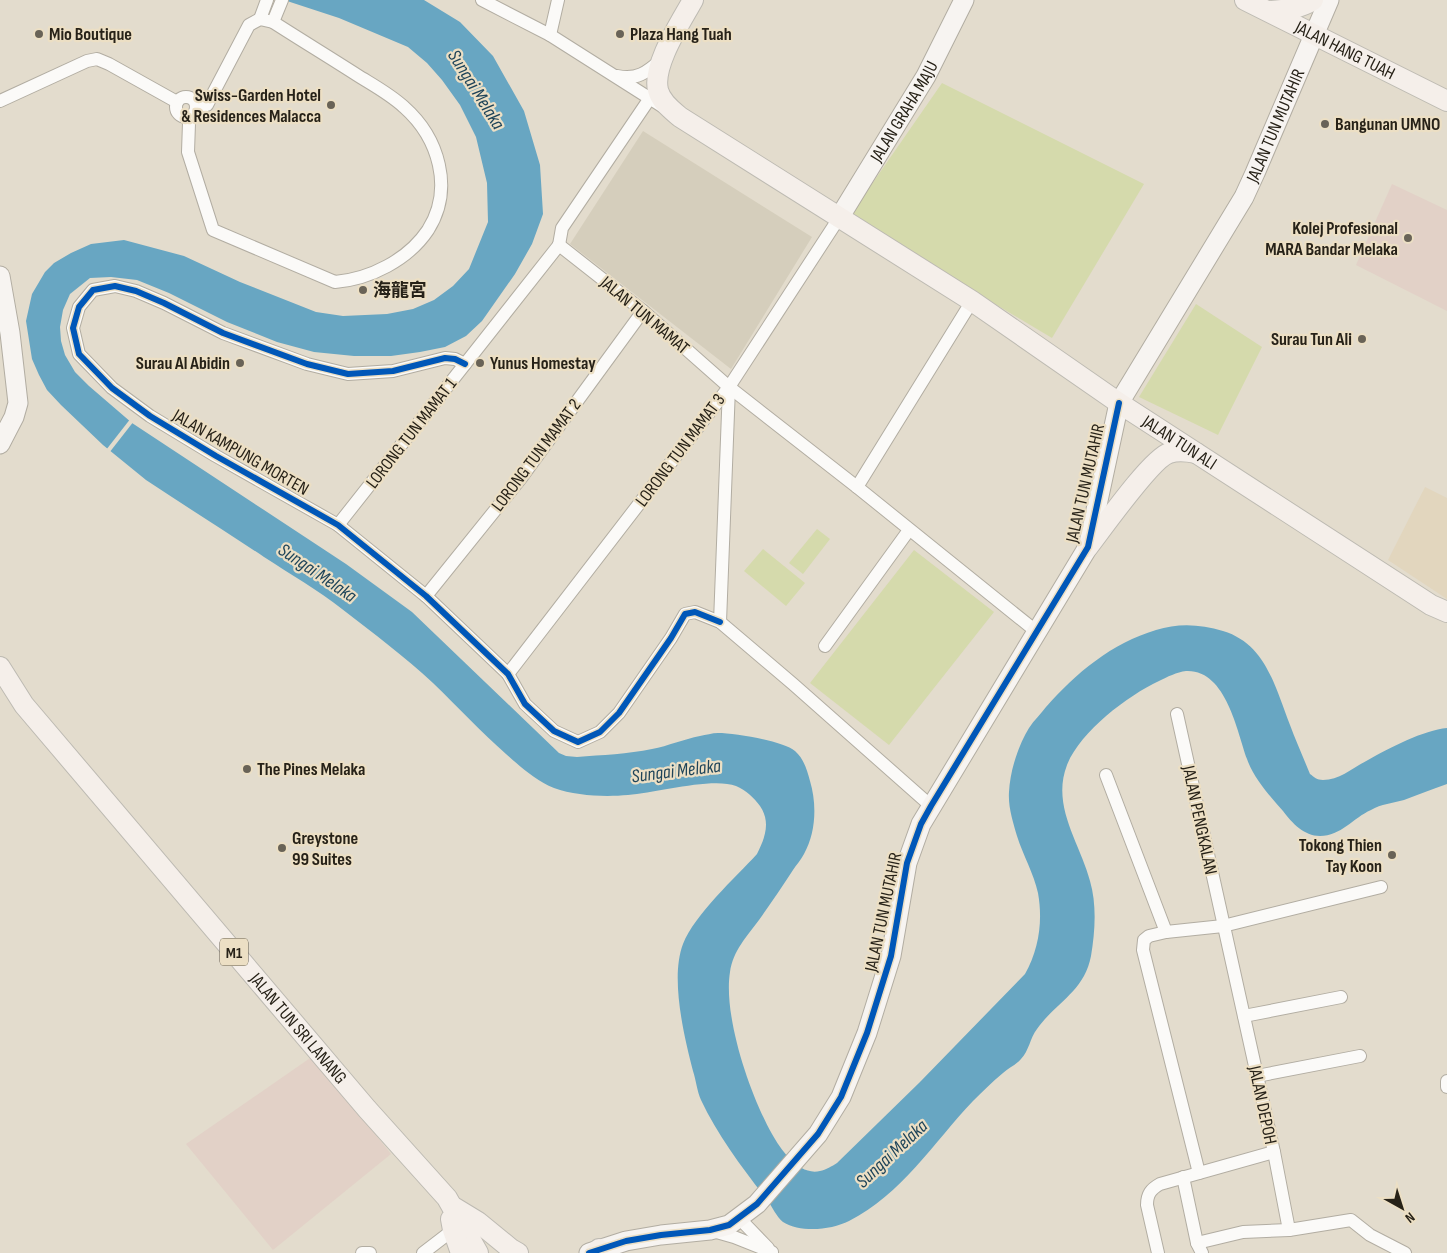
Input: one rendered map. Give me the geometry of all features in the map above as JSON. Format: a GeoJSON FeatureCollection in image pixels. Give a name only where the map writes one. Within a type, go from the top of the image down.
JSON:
{"type":"FeatureCollection","features":[{"type":"Feature","properties":{"kind":"main road"},"geometry":{"type":"LineString","coordinates":[[661,60],[693,0]]}},
{"type":"Feature","properties":{"kind":"main road","name":"JALAN HANG TUAH"},"geometry":{"type":"LineString","coordinates":[[1245,0],[1447,100]]}},
{"type":"Feature","properties":{"kind":"main road"},"geometry":{"type":"LineString","coordinates":[[1269,11],[1289,10],[1313,0]]}},
{"type":"Feature","properties":{"kind":"main road","name":"JALAN TUN ALI"},"geometry":{"type":"LineString","coordinates":[[661,60],[657,77],[658,91],[669,107],[680,117],[972,301],[1119,403],[1439,608],[1447,624]]}},
{"type":"Feature","properties":{"kind":"main road"},"geometry":{"type":"LineString","coordinates":[[1088,547],[1157,461],[1167,454],[1182,450],[1196,453]]}},
{"type":"Feature","properties":{"kind":"main road","name":"JALAN TUN SRI LANANG"},"geometry":{"type":"LineString","coordinates":[[0,667],[24,704],[367,1109],[450,1202],[478,1253]]}},
{"type":"Feature","properties":{"kind":"main road"},"geometry":{"type":"LineString","coordinates":[[450,1202],[453,1230],[461,1253]]}},
{"type":"Feature","properties":{"kind":"main road"},"geometry":{"type":"LineString","coordinates":[[450,1202],[478,1222],[510,1249],[518,1253]]}},
{"type":"Feature","properties":{"kind":"street"},"geometry":{"type":"LineString","coordinates":[[260,20],[268,0]]}},
{"type":"Feature","properties":{"kind":"street"},"geometry":{"type":"LineString","coordinates":[[273,22],[282,0]]}},
{"type":"Feature","properties":{"kind":"street"},"geometry":{"type":"LineString","coordinates":[[482,0],[550,35],[680,117]]}},
{"type":"Feature","properties":{"kind":"street"},"geometry":{"type":"LineString","coordinates":[[550,35],[558,0]]}},
{"type":"Feature","properties":{"kind":"street","name":"JALAN GRAHA MAJU"},"geometry":{"type":"LineString","coordinates":[[839,218],[926,76],[964,0]]}},
{"type":"Feature","properties":{"kind":"street","name":"JALAN TUN MUTAHIR"},"geometry":{"type":"LineString","coordinates":[[594,1252],[626,1241],[710,1230],[728,1225],[757,1204],[818,1134],[834,1109],[867,1033],[891,956],[907,863],[919,830],[931,806],[1088,547],[1119,403],[1244,197],[1329,0]]}},
{"type":"Feature","properties":{"kind":"street"},"geometry":{"type":"LineString","coordinates":[[188,117],[188,152],[213,230],[335,282],[352,280],[370,274],[394,262],[417,245],[437,215],[441,199],[442,182],[440,168],[430,139],[420,124],[404,106],[273,22],[260,20],[249,25],[207,104],[196,106]]}},
{"type":"Feature","properties":{"kind":"street"},"geometry":{"type":"LineString","coordinates":[[0,101],[87,60],[97,59],[176,102]]}},
{"type":"Feature","properties":{"kind":"street"},"geometry":{"type":"LineString","coordinates":[[614,76],[637,77],[661,60]]}},
{"type":"Feature","properties":{"kind":"street"},"geometry":{"type":"LineString","coordinates":[[188,96],[194,100],[195,112],[188,117],[182,117],[177,112],[176,102],[181,97],[188,96]]}},
{"type":"Feature","properties":{"kind":"street"},"geometry":{"type":"LineString","coordinates":[[559,246],[562,228],[650,98]]}},
{"type":"Feature","properties":{"kind":"street","name":"LORONG TUN MAMAT 3"},"geometry":{"type":"LineString","coordinates":[[508,674],[729,387],[839,218]]}},
{"type":"Feature","properties":{"kind":"street","name":"JALAN TUN MAMAT"},"geometry":{"type":"LineString","coordinates":[[559,246],[643,311],[729,387],[1037,632]]}},
{"type":"Feature","properties":{"kind":"street","name":"LORONG TUN MAMAT 1"},"geometry":{"type":"LineString","coordinates":[[338,526],[559,246]]}},
{"type":"Feature","properties":{"kind":"street"},"geometry":{"type":"LineString","coordinates":[[0,276],[18,403],[14,417],[0,444]]}},
{"type":"Feature","properties":{"kind":"street","name":"JALAN KAMPUNG MORTEN"},"geometry":{"type":"LineString","coordinates":[[465,364],[455,359],[445,358],[393,371],[348,374],[307,364],[270,351],[224,333],[136,291],[116,286],[93,290],[79,307],[73,328],[79,354],[112,388],[150,416],[338,526],[426,596],[508,674],[526,704],[554,732],[578,742],[600,732],[619,713],[671,638],[685,614],[695,612],[720,622],[931,806]]}},
{"type":"Feature","properties":{"kind":"street"},"geometry":{"type":"LineString","coordinates":[[857,487],[972,301]]}},
{"type":"Feature","properties":{"kind":"street","name":"LORONG TUN MAMAT 2"},"geometry":{"type":"LineString","coordinates":[[426,596],[520,478],[643,311]]}},
{"type":"Feature","properties":{"kind":"street"},"geometry":{"type":"LineString","coordinates":[[720,622],[729,387]]}},
{"type":"Feature","properties":{"kind":"street"},"geometry":{"type":"LineString","coordinates":[[825,646],[910,530]]}},
{"type":"Feature","properties":{"kind":"street","name":"JALAN PENGKALAN"},"geometry":{"type":"LineString","coordinates":[[1177,714],[1223,926]]}},
{"type":"Feature","properties":{"kind":"street"},"geometry":{"type":"LineString","coordinates":[[1106,775],[1166,932]]}},
{"type":"Feature","properties":{"kind":"street"},"geometry":{"type":"LineString","coordinates":[[1199,1172],[1143,950],[1144,940],[1149,936],[1166,932],[1223,926],[1381,887]]}},
{"type":"Feature","properties":{"kind":"street","name":"JALAN DEPOH"},"geometry":{"type":"LineString","coordinates":[[1158,1253],[1147,1205],[1147,1198],[1150,1192],[1160,1184],[1274,1152],[1223,926]]}},
{"type":"Feature","properties":{"kind":"street"},"geometry":{"type":"LineString","coordinates":[[1244,1016],[1341,997]]}},
{"type":"Feature","properties":{"kind":"street"},"geometry":{"type":"LineString","coordinates":[[1258,1076],[1360,1056]]}},
{"type":"Feature","properties":{"kind":"street"},"geometry":{"type":"LineString","coordinates":[[1447,1082],[1447,1087]]}},
{"type":"Feature","properties":{"kind":"street"},"geometry":{"type":"LineString","coordinates":[[1274,1152],[1289,1230]]}},
{"type":"Feature","properties":{"kind":"street"},"geometry":{"type":"LineString","coordinates":[[1183,1177],[1199,1248],[1243,1232],[1289,1230],[1351,1220],[1370,1235],[1405,1253]]}},
{"type":"Feature","properties":{"kind":"street"},"geometry":{"type":"LineString","coordinates":[[739,1218],[773,1252]]}},
{"type":"Feature","properties":{"kind":"street"},"geometry":{"type":"LineString","coordinates":[[423,1253],[453,1230]]}},
{"type":"Feature","properties":{"kind":"street"},"geometry":{"type":"LineString","coordinates":[[710,1230],[773,1252]]}},
{"type":"Feature","properties":{"kind":"street"},"geometry":{"type":"LineString","coordinates":[[362,1253],[370,1253]]}},
{"type":"Feature","properties":{"kind":"shaded area"},"geometry":{"type":"Polygon","coordinates":[[[643,131],[812,237],[731,369],[570,244],[643,131]]]}},
{"type":"Feature","properties":{"kind":"shaded area","name":"Kolej Profesional MARA Bandar Melaka"},"geometry":{"type":"Polygon","coordinates":[[[1392,184],[1447,210],[1447,311],[1356,265],[1392,184]]]}},
{"type":"Feature","properties":{"kind":"shaded area"},"geometry":{"type":"Polygon","coordinates":[[[1425,487],[1447,498],[1447,599],[1388,560],[1425,487]]]}},
{"type":"Feature","properties":{"kind":"shaded area"},"geometry":{"type":"Polygon","coordinates":[[[313,1056],[391,1154],[273,1250],[186,1144],[313,1056]]]}},
{"type":"Feature","properties":{"kind":"green space"},"geometry":{"type":"Polygon","coordinates":[[[942,83],[1144,184],[1052,338],[849,217],[942,83]]]}},
{"type":"Feature","properties":{"kind":"green space"},"geometry":{"type":"Polygon","coordinates":[[[1196,304],[1262,347],[1218,435],[1139,397],[1196,304]]]}},
{"type":"Feature","properties":{"kind":"green space"},"geometry":{"type":"Polygon","coordinates":[[[817,529],[830,539],[803,574],[789,563],[817,529]]]}},
{"type":"Feature","properties":{"kind":"green space"},"geometry":{"type":"Polygon","coordinates":[[[763,549],[805,583],[786,606],[744,571],[763,549]]]}},
{"type":"Feature","properties":{"kind":"green space"},"geometry":{"type":"Polygon","coordinates":[[[914,550],[994,612],[889,745],[810,683],[914,550]]]}},
{"type":"Feature","properties":{"kind":"water","name":"Sungai Melaka"},"geometry":{"type":"Polygon","coordinates":[[[284,0],[424,0],[460,22],[493,56],[524,111],[540,165],[543,214],[532,244],[515,274],[482,321],[466,336],[445,347],[391,356],[354,356],[314,352],[277,342],[227,322],[169,293],[137,280],[111,277],[90,278],[70,294],[63,310],[60,327],[65,355],[75,372],[132,423],[346,564],[412,612],[559,753],[577,757],[634,752],[718,733],[736,734],[770,741],[789,747],[798,754],[806,769],[814,799],[811,837],[801,858],[737,951],[730,972],[729,990],[734,1032],[755,1098],[776,1140],[798,1166],[812,1172],[827,1169],[837,1163],[920,1082],[1025,974],[1037,945],[1040,914],[1036,886],[1017,836],[1010,809],[1009,792],[1015,759],[1021,743],[1035,720],[1070,682],[1110,651],[1140,636],[1173,626],[1197,626],[1223,631],[1238,637],[1259,656],[1274,682],[1310,774],[1314,777],[1323,780],[1335,778],[1407,740],[1438,729],[1447,728],[1447,784],[1404,800],[1375,808],[1334,833],[1320,836],[1309,834],[1294,824],[1258,780],[1247,759],[1228,704],[1211,680],[1200,673],[1186,671],[1162,679],[1119,705],[1082,740],[1067,765],[1063,780],[1062,795],[1065,810],[1090,881],[1094,899],[1095,919],[1091,956],[1082,979],[1076,988],[1037,1029],[1021,1059],[1005,1071],[973,1101],[916,1167],[885,1197],[849,1221],[834,1226],[807,1229],[798,1228],[783,1222],[731,1152],[701,1100],[686,1041],[678,990],[679,958],[689,933],[716,897],[757,854],[762,842],[766,830],[765,818],[755,800],[740,788],[726,784],[699,784],[640,794],[600,796],[563,791],[541,782],[497,746],[433,683],[389,645],[314,589],[146,480],[103,445],[47,390],[32,359],[26,321],[32,294],[45,272],[54,263],[91,244],[124,240],[184,256],[240,282],[316,312],[343,316],[387,314],[413,309],[434,300],[453,286],[469,269],[488,222],[487,183],[476,137],[460,105],[427,63],[408,47],[339,18],[284,0]]]}},
{"type":"Feature","properties":{"kind":"pier"},"geometry":{"type":"Polygon","coordinates":[[[131,418],[134,421],[109,453],[106,450],[131,418]]]}},
{"type":"Feature","properties":{"kind":"cycle path"},"geometry":{"type":"LineString","coordinates":[[465,364],[455,359],[445,358],[393,371],[348,374],[307,364],[223,333],[164,303],[136,291],[115,286],[93,290],[79,307],[73,328],[79,354],[112,388],[150,416],[216,456],[338,525],[426,596],[508,674],[525,704],[554,731],[578,742],[600,732],[619,713],[671,638],[685,614],[695,612],[720,622]]}},
{"type":"Feature","properties":{"kind":"cycle path"},"geometry":{"type":"LineString","coordinates":[[589,1253],[626,1241],[710,1230],[729,1225],[757,1204],[818,1134],[841,1097],[867,1033],[891,956],[907,863],[921,824],[1088,547],[1119,403]]}},
{"type":"Feature","properties":{"kind":"place","name":"Mio Boutique"},"geometry":{"type":"Point","coordinates":[39,34]}},
{"type":"Feature","properties":{"kind":"place","name":"Plaza Hang Tuah"},"geometry":{"type":"Point","coordinates":[620,34]}},
{"type":"Feature","properties":{"kind":"place","name":"Swiss-Garden Hotel & Residences Malacca"},"geometry":{"type":"Point","coordinates":[331,105]}},
{"type":"Feature","properties":{"kind":"place","name":"Bangunan UMNO"},"geometry":{"type":"Point","coordinates":[1325,124]}},
{"type":"Feature","properties":{"kind":"place","name":"Kolej Profesional MARA Bandar Melaka"},"geometry":{"type":"Point","coordinates":[1408,238]}},
{"type":"Feature","properties":{"kind":"place","name":"海龍宮"},"geometry":{"type":"Point","coordinates":[363,290]}},
{"type":"Feature","properties":{"kind":"place","name":"Surau Tun Ali"},"geometry":{"type":"Point","coordinates":[1362,339]}},
{"type":"Feature","properties":{"kind":"place","name":"Surau Al Abidin"},"geometry":{"type":"Point","coordinates":[240,363]}},
{"type":"Feature","properties":{"kind":"place","name":"Yunus Homestay"},"geometry":{"type":"Point","coordinates":[480,363]}},
{"type":"Feature","properties":{"kind":"place","name":"The Pines Melaka"},"geometry":{"type":"Point","coordinates":[247,769]}},
{"type":"Feature","properties":{"kind":"place","name":"Greystone 99 Suites"},"geometry":{"type":"Point","coordinates":[282,848]}},
{"type":"Feature","properties":{"kind":"place","name":"Tokong Thien Tay Koon"},"geometry":{"type":"Point","coordinates":[1392,855]}}]}
